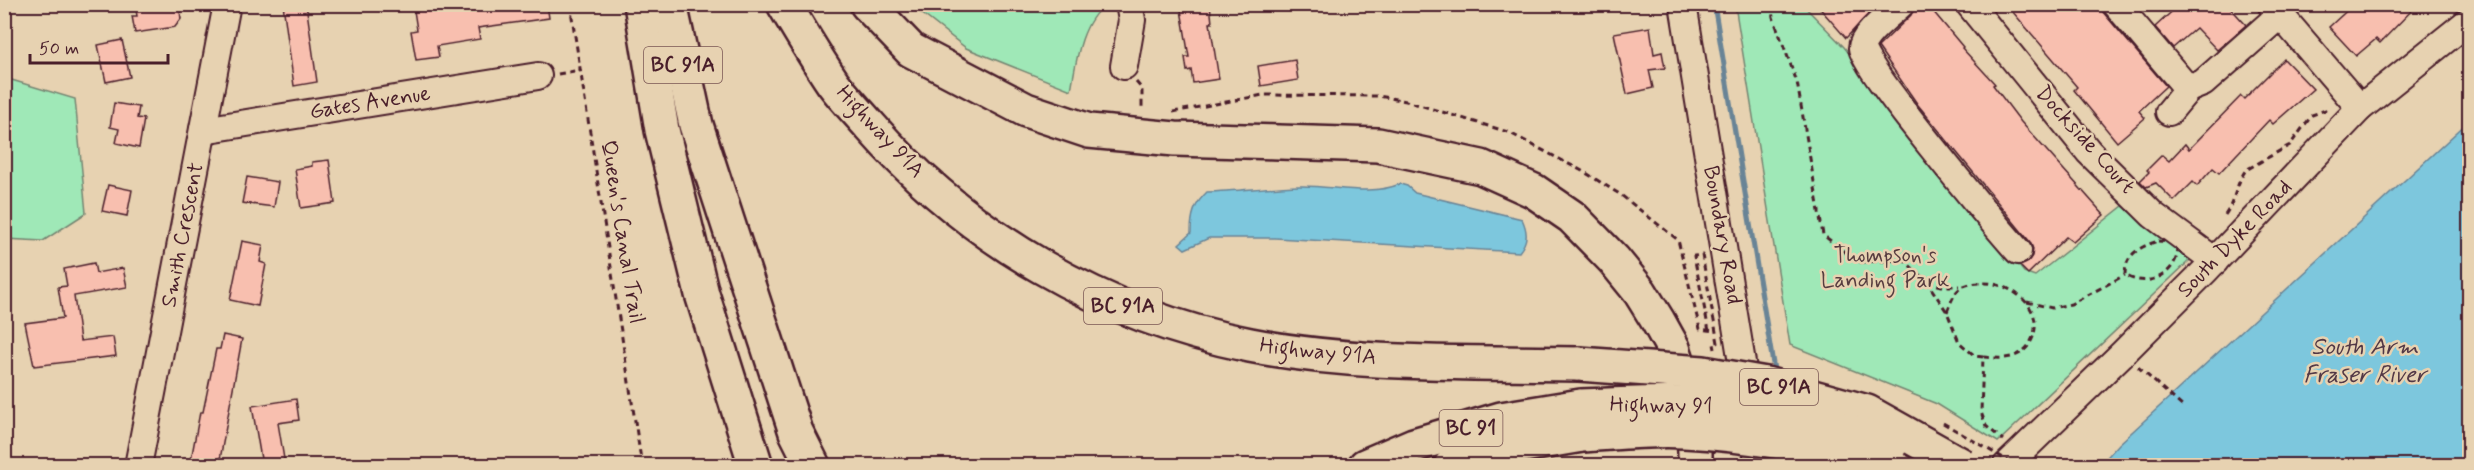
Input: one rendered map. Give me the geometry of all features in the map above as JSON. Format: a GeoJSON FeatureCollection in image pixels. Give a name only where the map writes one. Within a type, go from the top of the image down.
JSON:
{"type":"FeatureCollection","features":[{"type":"Feature","properties":{"kind":"highway"},"geometry":{"type":"LineString","coordinates":[[641,4],[662,130],[702,294],[756,465]]}},
{"type":"Feature","properties":{"kind":"highway","name":"BC 91A"},"geometry":{"type":"LineString","coordinates":[[670,4],[696,125],[796,432],[813,465]]}},
{"type":"Feature","properties":{"kind":"highway","name":"Highway 91A"},"geometry":{"type":"LineString","coordinates":[[784,4],[834,85],[902,162],[978,227],[1062,279],[1149,317],[1250,345],[1345,357],[1579,364],[1703,373],[1766,384],[1867,412],[1963,465]]}},
{"type":"Feature","properties":{"kind":"highway"},"geometry":{"type":"LineString","coordinates":[[867,4],[911,50],[1026,110],[1089,131],[1175,139],[1378,145],[1481,167],[1534,192],[1572,217],[1614,260],[1640,292],[1658,321],[1673,348],[1683,378],[1695,451],[1695,465]]}},
{"type":"Feature","properties":{"kind":"highway","name":"Highway 91"},"geometry":{"type":"LineString","coordinates":[[1451,465],[1506,448],[1581,420],[1696,404],[1763,410],[1860,434],[1958,465]]}},
{"type":"Feature","properties":{"kind":"highway","name":"Highway 91"},"geometry":{"type":"LineString","coordinates":[[1365,465],[1414,445],[1501,419],[1581,420],[1752,437],[1847,458],[1865,465]]}},
{"type":"Feature","properties":{"kind":"street","name":"Smith Crescent"},"geometry":{"type":"LineString","coordinates":[[138,465],[227,4]]}},
{"type":"Feature","properties":{"kind":"street"},"geometry":{"type":"LineString","coordinates":[[1124,66],[1132,20],[1129,4]]}},
{"type":"Feature","properties":{"kind":"street","name":"Boundary Road"},"geometry":{"type":"LineString","coordinates":[[1683,4],[1759,465]]}},
{"type":"Feature","properties":{"kind":"street"},"geometry":{"type":"LineString","coordinates":[[1901,4],[1867,36],[1862,44],[1862,51],[1874,71],[1947,166],[2018,251]]}},
{"type":"Feature","properties":{"kind":"street","name":"Dockside Court"},"geometry":{"type":"LineString","coordinates":[[1969,4],[2089,152],[2153,215],[2215,261]]}},
{"type":"Feature","properties":{"kind":"street"},"geometry":{"type":"LineString","coordinates":[[2116,4],[2188,89]]}},
{"type":"Feature","properties":{"kind":"street"},"geometry":{"type":"LineString","coordinates":[[2169,112],[2188,89],[2203,84],[2275,10],[2360,108]]}},
{"type":"Feature","properties":{"kind":"street","name":"South Dyke Road"},"geometry":{"type":"LineString","coordinates":[[2011,460],[2215,261],[2360,108],[2469,20]]}},
{"type":"Feature","properties":{"kind":"street","name":"Gates Avenue"},"geometry":{"type":"LineString","coordinates":[[203,130],[538,76]]}},
{"type":"Feature","properties":{"kind":"path","name":"Queen's Canal Trail"},"geometry":{"type":"LineString","coordinates":[[570,4],[642,465]]}},
{"type":"Feature","properties":{"kind":"path"},"geometry":{"type":"LineString","coordinates":[[1771,4],[1773,17],[1797,82],[1822,235],[1858,262],[1904,260],[1927,282],[1947,312],[1959,342],[1975,356],[2013,357],[2025,350],[2032,340],[2035,329],[2033,315],[2027,302]]}},
{"type":"Feature","properties":{"kind":"path"},"geometry":{"type":"LineString","coordinates":[[2222,221],[2228,212],[2237,185],[2247,170],[2290,145],[2312,115],[2334,108]]}},
{"type":"Feature","properties":{"kind":"path"},"geometry":{"type":"LineString","coordinates":[[2158,241],[2169,242],[2178,248],[2178,258],[2161,276],[2145,281],[2134,280],[2125,275],[2125,265],[2130,255],[2145,245],[2158,241]]}},
{"type":"Feature","properties":{"kind":"path"},"geometry":{"type":"LineString","coordinates":[[1708,331],[1694,256],[1702,255],[1718,343],[1714,344],[1716,354]]}},
{"type":"Feature","properties":{"kind":"path"},"geometry":{"type":"LineString","coordinates":[[1927,282],[1942,286],[1994,282],[2011,289],[2027,302],[2052,308],[2071,304],[2125,275]]}},
{"type":"Feature","properties":{"kind":"path"},"geometry":{"type":"LineString","coordinates":[[1947,312],[1954,293],[1961,286]]}},
{"type":"Feature","properties":{"kind":"path"},"geometry":{"type":"LineString","coordinates":[[2123,353],[2183,407]]}},
{"type":"Feature","properties":{"kind":"path"},"geometry":{"type":"LineString","coordinates":[[1983,357],[1981,412],[1986,426],[2011,460]]}},
{"type":"Feature","properties":{"kind":"green space"},"geometry":{"type":"Polygon","coordinates":[[[911,5],[1105,5],[1097,12],[1085,32],[1071,90],[966,48],[911,5]]]}},
{"type":"Feature","properties":{"kind":"green space","name":"Thompson's Landing Park"},"geometry":{"type":"Polygon","coordinates":[[[1735,5],[1803,5],[1844,47],[2024,272],[2035,276],[2123,206],[2190,260],[1998,442],[1937,404],[1790,345],[1735,5]]]}},
{"type":"Feature","properties":{"kind":"green space"},"geometry":{"type":"Polygon","coordinates":[[[5,78],[75,99],[86,213],[43,241],[5,239],[5,78]]]}},
{"type":"Feature","properties":{"kind":"water","name":"South Arm Fraser River"},"geometry":{"type":"Polygon","coordinates":[[[2469,121],[2469,465],[2100,465],[2119,444],[2469,121]]]}},
{"type":"Feature","properties":{"kind":"water"},"geometry":{"type":"Polygon","coordinates":[[[1400,184],[1407,186],[1415,193],[1522,219],[1526,232],[1524,244],[1519,252],[1275,238],[1209,238],[1185,249],[1179,244],[1191,233],[1194,211],[1207,192],[1299,186],[1376,190],[1400,184]]]}},
{"type":"Feature","properties":{"kind":"building"},"geometry":{"type":"Polygon","coordinates":[[[135,4],[179,4],[181,19],[175,27],[135,33],[132,16],[137,16],[135,4]]]}},
{"type":"Feature","properties":{"kind":"building"},"geometry":{"type":"Polygon","coordinates":[[[283,4],[306,4],[317,82],[294,86],[283,4]]]}},
{"type":"Feature","properties":{"kind":"building"},"geometry":{"type":"Polygon","coordinates":[[[413,4],[547,4],[549,18],[478,28],[480,39],[437,46],[439,57],[416,60],[411,31],[417,30],[413,4]]]}},
{"type":"Feature","properties":{"kind":"building"},"geometry":{"type":"Polygon","coordinates":[[[1180,4],[1210,4],[1212,23],[1210,23],[1219,79],[1193,83],[1191,70],[1187,71],[1185,57],[1189,57],[1180,4]]]}},
{"type":"Feature","properties":{"kind":"building"},"geometry":{"type":"Polygon","coordinates":[[[1816,4],[1878,4],[1846,38],[1816,4]]]}},
{"type":"Feature","properties":{"kind":"building"},"geometry":{"type":"Polygon","coordinates":[[[1916,4],[1927,4],[1962,48],[1995,84],[1993,85],[2021,122],[2104,215],[2073,242],[2066,237],[2028,274],[2020,266],[2027,263],[2032,256],[2033,249],[2030,242],[1918,105],[1878,47],[1911,15],[1916,4]]]}},
{"type":"Feature","properties":{"kind":"building"},"geometry":{"type":"Polygon","coordinates":[[[2006,4],[2096,4],[2166,86],[2139,111],[2145,118],[2117,142],[2074,90],[2077,87],[2006,4]]]}},
{"type":"Feature","properties":{"kind":"building"},"geometry":{"type":"Polygon","coordinates":[[[2180,4],[2227,4],[2246,25],[2217,50],[2196,28],[2173,48],[2155,27],[2180,4]]]}},
{"type":"Feature","properties":{"kind":"building"},"geometry":{"type":"Polygon","coordinates":[[[2354,4],[2418,4],[2380,43],[2376,39],[2356,56],[2329,27],[2354,4]]]}},
{"type":"Feature","properties":{"kind":"building"},"geometry":{"type":"Polygon","coordinates":[[[1650,27],[1654,54],[1662,52],[1665,68],[1649,70],[1653,88],[1627,94],[1614,33],[1650,27]]]}},
{"type":"Feature","properties":{"kind":"building"},"geometry":{"type":"Polygon","coordinates":[[[122,40],[130,77],[106,82],[98,45],[122,40]]]}},
{"type":"Feature","properties":{"kind":"building"},"geometry":{"type":"Polygon","coordinates":[[[2284,59],[2313,89],[2273,124],[2269,120],[2219,173],[2213,168],[2197,186],[2193,182],[2174,201],[2156,183],[2146,187],[2140,181],[2162,155],[2169,161],[2185,144],[2189,149],[2241,96],[2244,99],[2284,59]]]}},
{"type":"Feature","properties":{"kind":"building"},"geometry":{"type":"Polygon","coordinates":[[[1295,60],[1298,80],[1261,86],[1258,66],[1295,60]]]}},
{"type":"Feature","properties":{"kind":"building"},"geometry":{"type":"Polygon","coordinates":[[[114,103],[139,107],[137,118],[144,119],[139,148],[116,143],[119,129],[110,127],[114,103]]]}},
{"type":"Feature","properties":{"kind":"building"},"geometry":{"type":"Polygon","coordinates":[[[329,160],[335,203],[301,208],[295,169],[312,166],[312,162],[329,160]]]}},
{"type":"Feature","properties":{"kind":"building"},"geometry":{"type":"Polygon","coordinates":[[[247,177],[278,182],[274,207],[242,203],[247,177]]]}},
{"type":"Feature","properties":{"kind":"building"},"geometry":{"type":"Polygon","coordinates":[[[108,185],[132,190],[127,216],[102,211],[108,185]]]}},
{"type":"Feature","properties":{"kind":"building"},"geometry":{"type":"Polygon","coordinates":[[[242,241],[263,245],[260,262],[266,264],[258,306],[230,300],[242,241]]]}},
{"type":"Feature","properties":{"kind":"building"},"geometry":{"type":"Polygon","coordinates":[[[94,263],[96,273],[123,268],[127,287],[74,296],[80,341],[113,337],[116,356],[34,366],[25,323],[63,318],[58,287],[67,286],[64,269],[94,263]]]}},
{"type":"Feature","properties":{"kind":"building"},"geometry":{"type":"Polygon","coordinates":[[[223,335],[242,339],[219,465],[190,465],[200,412],[203,412],[216,349],[220,349],[223,335]]]}},
{"type":"Feature","properties":{"kind":"building"},"geometry":{"type":"Polygon","coordinates":[[[296,399],[299,420],[278,423],[285,465],[262,465],[252,406],[296,399]]]}},
{"type":"Feature","properties":{"kind":"waterway"},"geometry":{"type":"LineString","coordinates":[[1714,4],[1775,376]]}}]}
